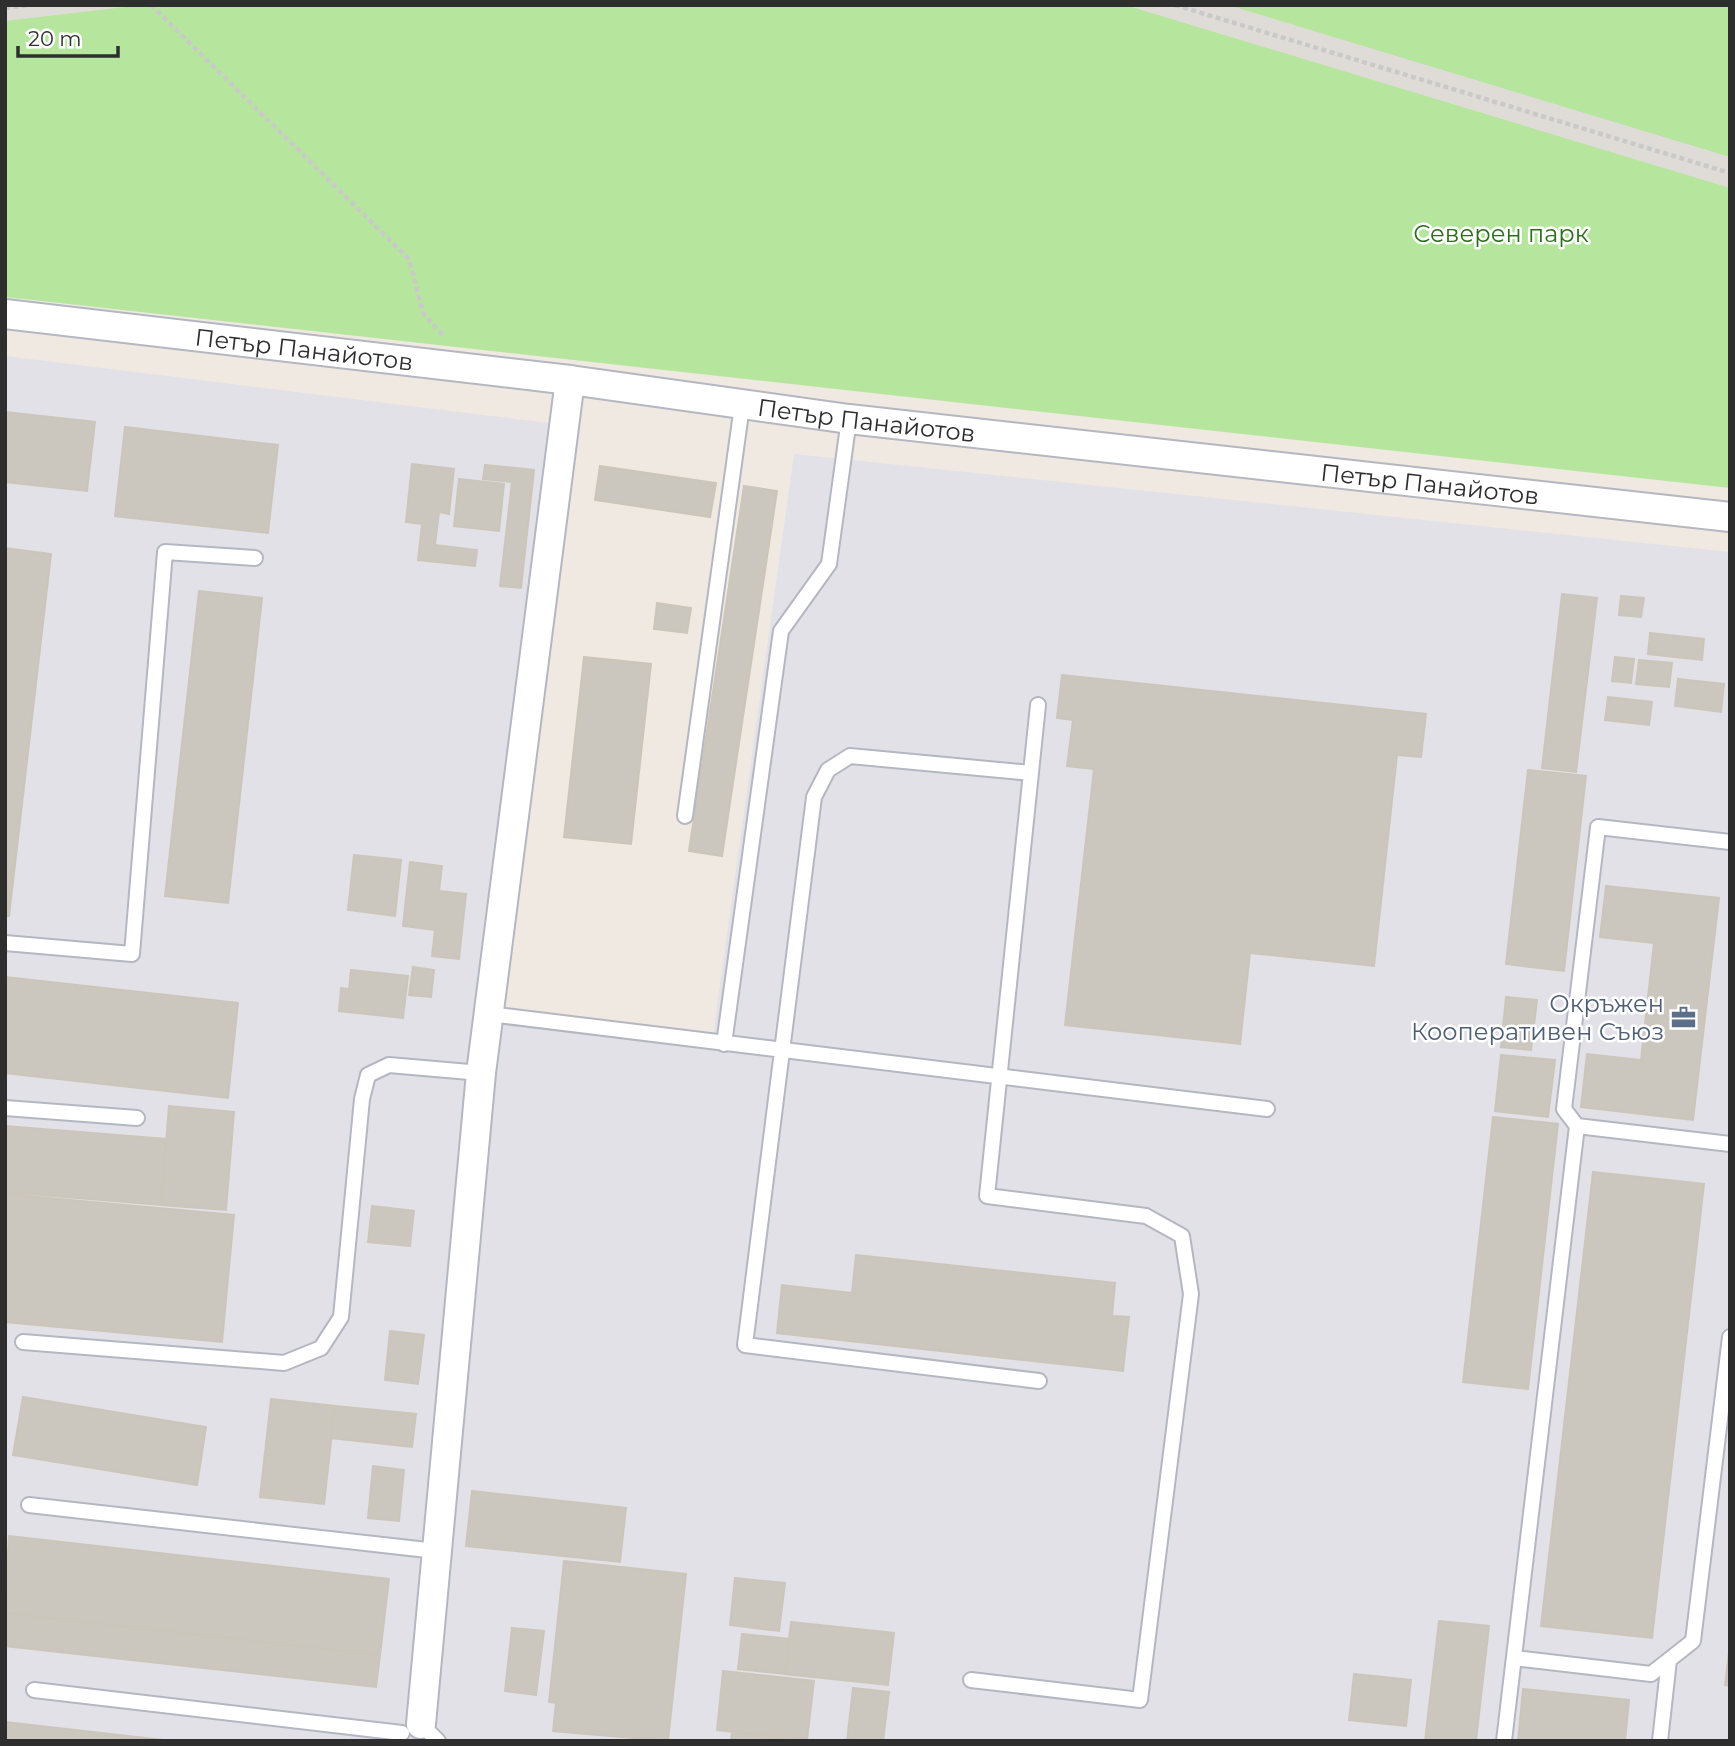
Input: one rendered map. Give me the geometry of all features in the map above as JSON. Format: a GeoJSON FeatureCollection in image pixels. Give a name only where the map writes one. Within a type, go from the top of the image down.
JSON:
{"type":"FeatureCollection","features":[{"type":"Feature","properties":{"kind":"street","name":"Петър Панайотов"},"geometry":{"type":"LineString","coordinates":[[5,314],[570,380],[849,419],[1730,517]]}},
{"type":"Feature","properties":{"kind":"street"},"geometry":{"type":"LineString","coordinates":[[420,1733],[481,1073],[570,380]]}},
{"type":"Feature","properties":{"kind":"lane"},"geometry":{"type":"LineString","coordinates":[[685,816],[742,406]]}},
{"type":"Feature","properties":{"kind":"lane"},"geometry":{"type":"LineString","coordinates":[[724,1044],[781,631],[829,564],[849,419]]}},
{"type":"Feature","properties":{"kind":"lane"},"geometry":{"type":"LineString","coordinates":[[5,943],[132,954],[165,552],[255,558]]}},
{"type":"Feature","properties":{"kind":"lane"},"geometry":{"type":"LineString","coordinates":[[971,1680],[1140,1700],[1191,1294],[1182,1236],[1146,1216],[988,1196],[1038,705]]}},
{"type":"Feature","properties":{"kind":"lane"},"geometry":{"type":"LineString","coordinates":[[1031,773],[850,756],[828,769],[814,797],[745,1345],[1039,1381]]}},
{"type":"Feature","properties":{"kind":"lane"},"geometry":{"type":"LineString","coordinates":[[1504,1741],[1577,1126],[1564,1109],[1598,827],[1730,842]]}},
{"type":"Feature","properties":{"kind":"lane"},"geometry":{"type":"LineString","coordinates":[[489,1014],[1267,1109]]}},
{"type":"Feature","properties":{"kind":"lane"},"geometry":{"type":"LineString","coordinates":[[23,1342],[284,1363],[321,1348],[341,1317],[362,1099],[368,1075],[389,1065],[481,1073]]}},
{"type":"Feature","properties":{"kind":"lane"},"geometry":{"type":"LineString","coordinates":[[5,1108],[137,1118]]}},
{"type":"Feature","properties":{"kind":"lane"},"geometry":{"type":"LineString","coordinates":[[1577,1126],[1730,1144]]}},
{"type":"Feature","properties":{"kind":"lane"},"geometry":{"type":"LineString","coordinates":[[1514,1658],[1651,1674],[1693,1641],[1730,1337]]}},
{"type":"Feature","properties":{"kind":"lane"},"geometry":{"type":"LineString","coordinates":[[29,1504],[436,1551]]}},
{"type":"Feature","properties":{"kind":"lane"},"geometry":{"type":"LineString","coordinates":[[1660,1741],[1669,1660]]}},
{"type":"Feature","properties":{"kind":"lane"},"geometry":{"type":"LineString","coordinates":[[34,1690],[420,1733]]}},
{"type":"Feature","properties":{"kind":"lane"},"geometry":{"type":"LineString","coordinates":[[389,1741],[420,1733]]}},
{"type":"Feature","properties":{"kind":"path"},"geometry":{"type":"LineString","coordinates":[[5,8],[30,5]]}},
{"type":"Feature","properties":{"kind":"path"},"geometry":{"type":"LineString","coordinates":[[151,5],[409,259],[423,313],[474,369]]}},
{"type":"Feature","properties":{"kind":"path"},"geometry":{"type":"LineString","coordinates":[[1175,5],[1730,173]]}},
{"type":"Feature","properties":{"kind":"shaded area"},"geometry":{"type":"Polygon","coordinates":[[[5,5],[142,5],[5,21],[5,5]]]}},
{"type":"Feature","properties":{"kind":"shaded area"},"geometry":{"type":"Polygon","coordinates":[[[1125,5],[1228,5],[1730,157],[1730,188],[1125,5]]]}},
{"type":"Feature","properties":{"kind":"shaded area"},"geometry":{"type":"Polygon","coordinates":[[[5,356],[549,423],[489,1014],[712,1042],[794,454],[1730,552],[1730,1741],[5,1741],[5,356]]]}},
{"type":"Feature","properties":{"kind":"green space","name":"Северен парк"},"geometry":{"type":"Polygon","coordinates":[[[5,5],[1730,5],[1730,488],[5,297],[5,5]]]}},
{"type":"Feature","properties":{"kind":"building"},"geometry":{"type":"Polygon","coordinates":[[[5,412],[95,422],[87,491],[5,482],[5,412]]]}},
{"type":"Feature","properties":{"kind":"building"},"geometry":{"type":"Polygon","coordinates":[[[125,427],[278,445],[268,533],[115,516],[125,427]]]}},
{"type":"Feature","properties":{"kind":"building"},"geometry":{"type":"Polygon","coordinates":[[[412,464],[454,469],[449,514],[439,512],[435,545],[477,550],[475,566],[418,560],[422,524],[406,522],[412,464]]]}},
{"type":"Feature","properties":{"kind":"building"},"geometry":{"type":"Polygon","coordinates":[[[485,465],[534,470],[521,588],[500,586],[512,482],[483,479],[485,465]]]}},
{"type":"Feature","properties":{"kind":"building"},"geometry":{"type":"Polygon","coordinates":[[[600,466],[716,483],[710,517],[595,500],[600,466]]]}},
{"type":"Feature","properties":{"kind":"building"},"geometry":{"type":"Polygon","coordinates":[[[459,479],[504,484],[499,531],[454,526],[459,479]]]}},
{"type":"Feature","properties":{"kind":"building"},"geometry":{"type":"Polygon","coordinates":[[[744,486],[777,491],[722,856],[689,851],[744,486]]]}},
{"type":"Feature","properties":{"kind":"building"},"geometry":{"type":"Polygon","coordinates":[[[5,548],[51,554],[9,916],[5,916],[5,548]]]}},
{"type":"Feature","properties":{"kind":"building"},"geometry":{"type":"Polygon","coordinates":[[[199,591],[262,598],[228,903],[165,896],[199,591]]]}},
{"type":"Feature","properties":{"kind":"building"},"geometry":{"type":"Polygon","coordinates":[[[1562,594],[1597,598],[1576,772],[1542,768],[1562,594]]]}},
{"type":"Feature","properties":{"kind":"building"},"geometry":{"type":"Polygon","coordinates":[[[1621,596],[1644,598],[1641,617],[1619,615],[1621,596]]]}},
{"type":"Feature","properties":{"kind":"building"},"geometry":{"type":"Polygon","coordinates":[[[657,603],[691,608],[687,633],[654,629],[657,603]]]}},
{"type":"Feature","properties":{"kind":"building"},"geometry":{"type":"Polygon","coordinates":[[[1650,633],[1704,639],[1702,660],[1648,654],[1650,633]]]}},
{"type":"Feature","properties":{"kind":"building"},"geometry":{"type":"Polygon","coordinates":[[[584,657],[651,664],[631,844],[564,837],[584,657]]]}},
{"type":"Feature","properties":{"kind":"building"},"geometry":{"type":"Polygon","coordinates":[[[1615,657],[1634,659],[1631,683],[1612,681],[1615,657]]]}},
{"type":"Feature","properties":{"kind":"building"},"geometry":{"type":"Polygon","coordinates":[[[1639,660],[1672,663],[1669,687],[1636,684],[1639,660]]]}},
{"type":"Feature","properties":{"kind":"building"},"geometry":{"type":"Polygon","coordinates":[[[1062,675],[1426,714],[1421,757],[1397,755],[1374,966],[1250,953],[1240,1044],[1065,1025],[1094,769],[1067,766],[1073,720],[1057,718],[1062,675]]]}},
{"type":"Feature","properties":{"kind":"building"},"geometry":{"type":"Polygon","coordinates":[[[1678,679],[1724,684],[1721,712],[1675,706],[1678,679]]]}},
{"type":"Feature","properties":{"kind":"building"},"geometry":{"type":"Polygon","coordinates":[[[1608,697],[1652,702],[1649,725],[1605,720],[1608,697]]]}},
{"type":"Feature","properties":{"kind":"building"},"geometry":{"type":"Polygon","coordinates":[[[1528,770],[1586,776],[1564,971],[1506,964],[1528,770]]]}},
{"type":"Feature","properties":{"kind":"building"},"geometry":{"type":"Polygon","coordinates":[[[354,855],[401,860],[395,916],[348,910],[354,855]]]}},
{"type":"Feature","properties":{"kind":"building"},"geometry":{"type":"Polygon","coordinates":[[[410,862],[442,866],[439,891],[466,894],[459,959],[432,956],[435,930],[403,926],[410,862]]]}},
{"type":"Feature","properties":{"kind":"building"},"geometry":{"type":"Polygon","coordinates":[[[1606,886],[1719,898],[1693,1120],[1581,1107],[1587,1054],[1641,1060],[1654,943],[1600,937],[1606,886]]]}},
{"type":"Feature","properties":{"kind":"building"},"geometry":{"type":"Polygon","coordinates":[[[413,967],[434,970],[431,997],[409,995],[413,967]]]}},
{"type":"Feature","properties":{"kind":"building"},"geometry":{"type":"Polygon","coordinates":[[[351,970],[408,976],[403,1018],[339,1011],[341,988],[349,989],[351,970]]]}},
{"type":"Feature","properties":{"kind":"building"},"geometry":{"type":"Polygon","coordinates":[[[5,977],[238,1003],[228,1098],[5,1073],[5,977]]]}},
{"type":"Feature","properties":{"kind":"building"},"geometry":{"type":"Polygon","coordinates":[[[1506,997],[1537,1000],[1531,1050],[1501,1047],[1506,997]]]}},
{"type":"Feature","properties":{"kind":"building"},"geometry":{"type":"Polygon","coordinates":[[[1501,1055],[1555,1060],[1548,1117],[1495,1111],[1501,1055]]]}},
{"type":"Feature","properties":{"kind":"building"},"geometry":{"type":"Polygon","coordinates":[[[169,1106],[234,1112],[226,1210],[161,1205],[169,1106]]]}},
{"type":"Feature","properties":{"kind":"building"},"geometry":{"type":"Polygon","coordinates":[[[1493,1117],[1558,1124],[1528,1389],[1463,1382],[1493,1117]]]}},
{"type":"Feature","properties":{"kind":"building"},"geometry":{"type":"Polygon","coordinates":[[[5,1126],[166,1139],[161,1205],[5,1192],[5,1126]]]}},
{"type":"Feature","properties":{"kind":"building"},"geometry":{"type":"Polygon","coordinates":[[[1593,1172],[1704,1184],[1652,1638],[1541,1626],[1593,1172]]]}},
{"type":"Feature","properties":{"kind":"building"},"geometry":{"type":"Polygon","coordinates":[[[5,1194],[234,1215],[222,1342],[5,1322],[5,1194]]]}},
{"type":"Feature","properties":{"kind":"building"},"geometry":{"type":"Polygon","coordinates":[[[372,1206],[414,1211],[410,1246],[368,1242],[372,1206]]]}},
{"type":"Feature","properties":{"kind":"building"},"geometry":{"type":"Polygon","coordinates":[[[856,1255],[1115,1283],[1112,1316],[1129,1317],[1123,1371],[777,1333],[782,1285],[852,1293],[856,1255]]]}},
{"type":"Feature","properties":{"kind":"building"},"geometry":{"type":"Polygon","coordinates":[[[390,1331],[424,1335],[418,1384],[385,1380],[390,1331]]]}},
{"type":"Feature","properties":{"kind":"building"},"geometry":{"type":"Polygon","coordinates":[[[23,1397],[206,1427],[197,1485],[13,1455],[23,1397]]]}},
{"type":"Feature","properties":{"kind":"building"},"geometry":{"type":"Polygon","coordinates":[[[271,1399],[335,1406],[324,1504],[260,1497],[271,1399]]]}},
{"type":"Feature","properties":{"kind":"building"},"geometry":{"type":"Polygon","coordinates":[[[335,1406],[416,1414],[412,1447],[331,1438],[335,1406]]]}},
{"type":"Feature","properties":{"kind":"building"},"geometry":{"type":"Polygon","coordinates":[[[373,1466],[404,1470],[399,1521],[368,1518],[373,1466]]]}},
{"type":"Feature","properties":{"kind":"building"},"geometry":{"type":"Polygon","coordinates":[[[472,1491],[626,1508],[620,1562],[466,1546],[472,1491]]]}},
{"type":"Feature","properties":{"kind":"building"},"geometry":{"type":"Polygon","coordinates":[[[9,1536],[389,1579],[380,1655],[5,1613],[9,1536]]]}},
{"type":"Feature","properties":{"kind":"building"},"geometry":{"type":"Polygon","coordinates":[[[564,1561],[686,1574],[668,1741],[553,1731],[556,1703],[549,1702],[564,1561]]]}},
{"type":"Feature","properties":{"kind":"building"},"geometry":{"type":"Polygon","coordinates":[[[735,1578],[785,1583],[779,1631],[730,1625],[735,1578]]]}},
{"type":"Feature","properties":{"kind":"building"},"geometry":{"type":"Polygon","coordinates":[[[5,1613],[380,1655],[376,1687],[5,1646],[5,1613]]]}},
{"type":"Feature","properties":{"kind":"building"},"geometry":{"type":"Polygon","coordinates":[[[1439,1621],[1489,1626],[1476,1741],[1425,1741],[1439,1621]]]}},
{"type":"Feature","properties":{"kind":"building"},"geometry":{"type":"Polygon","coordinates":[[[791,1622],[894,1633],[888,1685],[785,1674],[791,1622]]]}},
{"type":"Feature","properties":{"kind":"building"},"geometry":{"type":"Polygon","coordinates":[[[512,1628],[544,1631],[536,1695],[505,1691],[512,1628]]]}},
{"type":"Feature","properties":{"kind":"building"},"geometry":{"type":"Polygon","coordinates":[[[742,1634],[789,1639],[785,1674],[738,1669],[742,1634]]]}},
{"type":"Feature","properties":{"kind":"building"},"geometry":{"type":"Polygon","coordinates":[[[1730,1645],[1730,1686],[1725,1685],[1730,1645]]]}},
{"type":"Feature","properties":{"kind":"building"},"geometry":{"type":"Polygon","coordinates":[[[723,1671],[814,1681],[807,1740],[717,1730],[723,1671]]]}},
{"type":"Feature","properties":{"kind":"building"},"geometry":{"type":"Polygon","coordinates":[[[1354,1674],[1411,1680],[1406,1726],[1349,1720],[1354,1674]]]}},
{"type":"Feature","properties":{"kind":"building"},"geometry":{"type":"Polygon","coordinates":[[[853,1688],[889,1692],[883,1741],[847,1741],[853,1688]]]}},
{"type":"Feature","properties":{"kind":"building"},"geometry":{"type":"Polygon","coordinates":[[[1523,1689],[1629,1700],[1625,1741],[1518,1741],[1523,1689]]]}},
{"type":"Feature","properties":{"kind":"building"},"geometry":{"type":"Polygon","coordinates":[[[5,1722],[172,1741],[5,1741],[5,1722]]]}},
{"type":"Feature","properties":{"kind":"building"},"geometry":{"type":"Polygon","coordinates":[[[732,1732],[807,1740],[812,1741],[731,1741],[732,1732]]]}},
{"type":"Feature","properties":{"kind":"place","name":"Окръжен Кооперативен Съюз"},"geometry":{"type":"Point","coordinates":[1684,1017]}}]}
